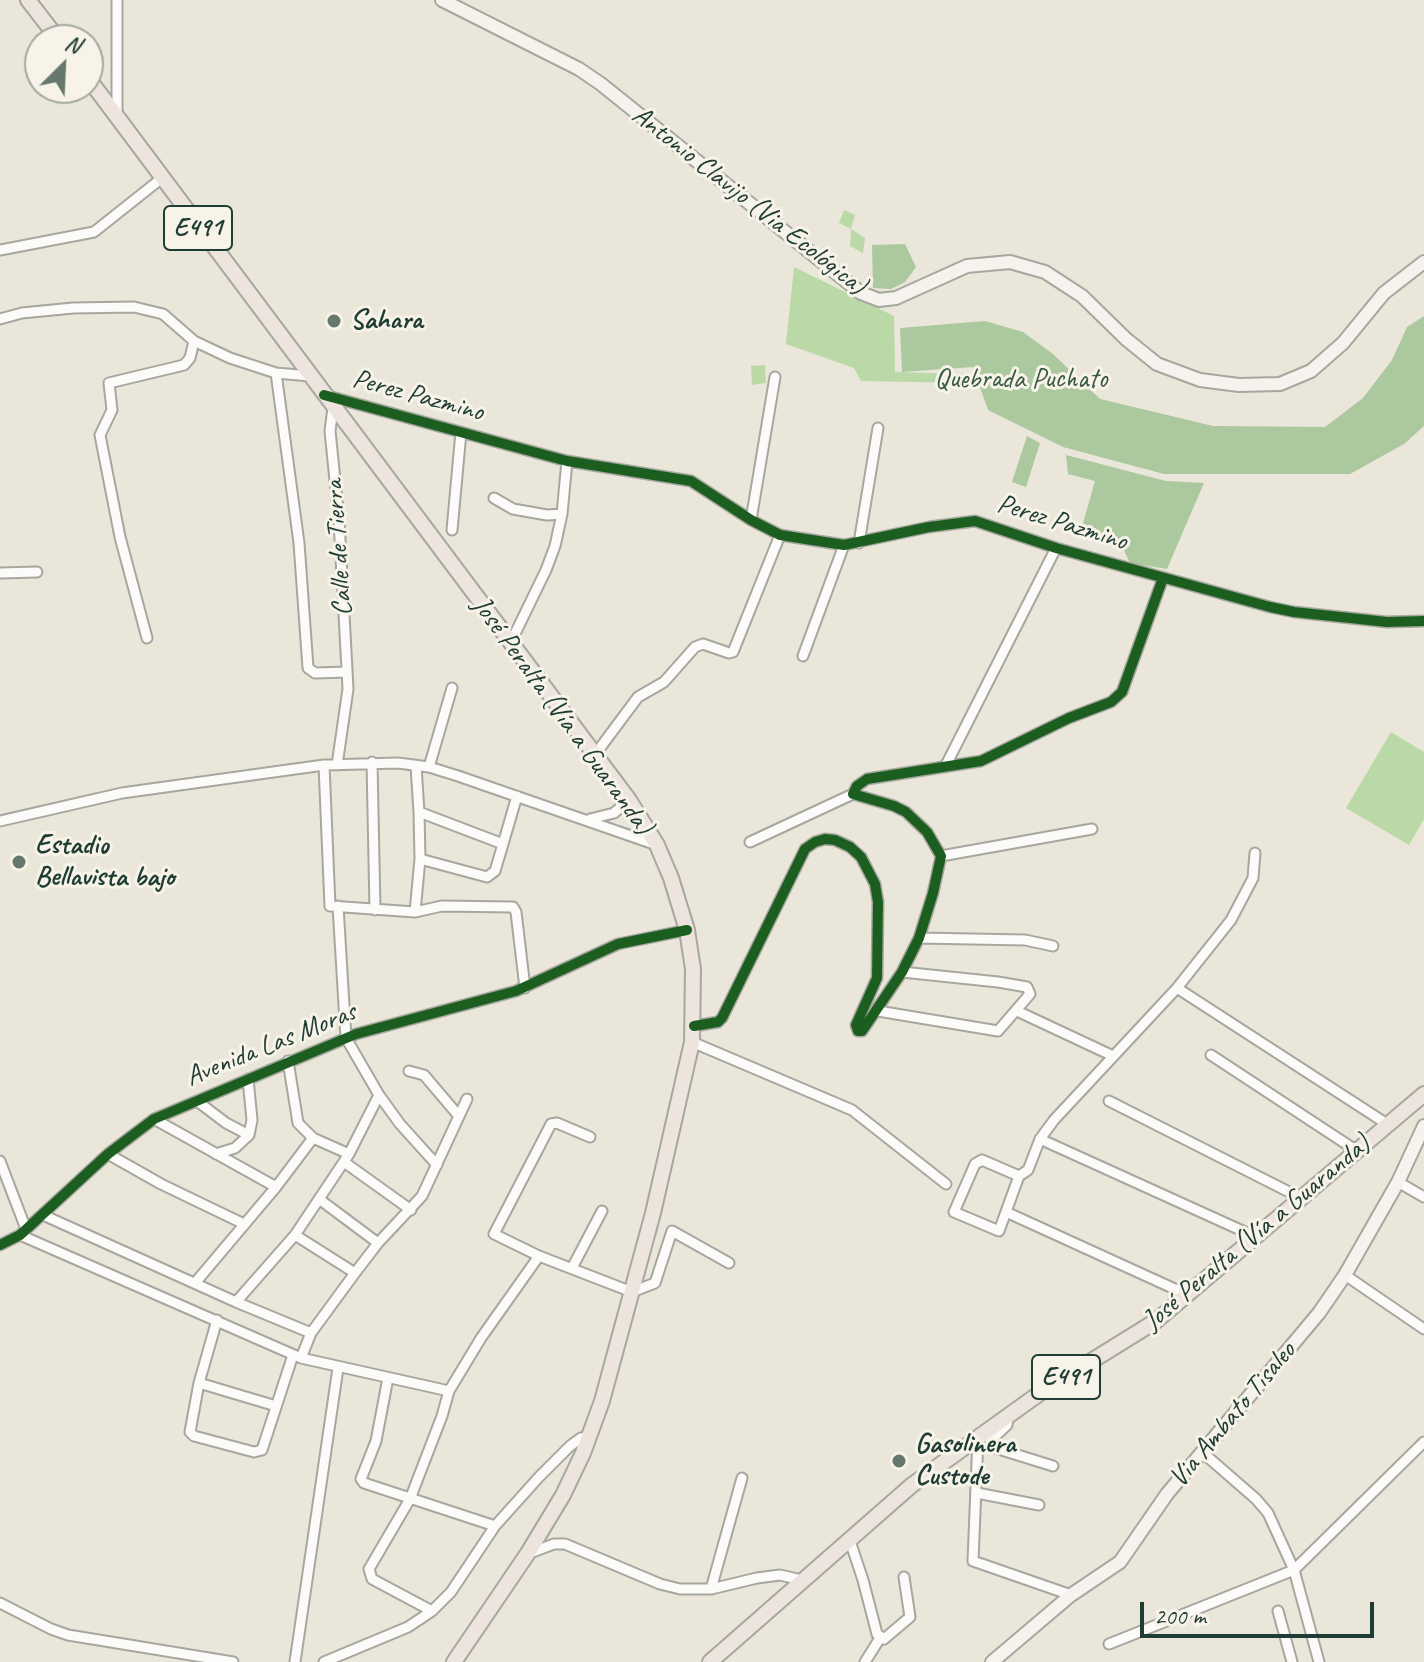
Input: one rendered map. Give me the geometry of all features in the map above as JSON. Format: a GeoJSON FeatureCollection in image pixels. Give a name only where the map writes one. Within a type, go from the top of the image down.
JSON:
{"type":"FeatureCollection","features":[{"type":"Feature","properties":{"kind":"highway"},"geometry":{"type":"LineString","coordinates":[[28,0],[47,24]]}},
{"type":"Feature","properties":{"kind":"highway","name":"José Peralta (Vía a Guaranda)"},"geometry":{"type":"LineString","coordinates":[[104,100],[629,800],[657,845],[687,930],[693,969],[693,1034],[683,1091],[602,1401],[563,1495],[454,1662]]}},
{"type":"Feature","properties":{"kind":"highway","name":"José Peralta (Vía a Guaranda)"},"geometry":{"type":"LineString","coordinates":[[710,1662],[912,1485],[1040,1393],[1156,1321],[1424,1094]]}},
{"type":"Feature","properties":{"kind":"main road","name":"Antonio Clavijo (Via Ecológica)"},"geometry":{"type":"LineString","coordinates":[[442,0],[579,69],[601,84],[861,293],[879,300],[896,298],[967,266],[1010,262],[1045,272],[1082,296],[1157,364],[1200,380],[1239,385],[1280,384],[1311,371],[1343,343],[1384,293],[1424,262]]}},
{"type":"Feature","properties":{"kind":"main road","name":"Via Ambato Tisaleo"},"geometry":{"type":"LineString","coordinates":[[992,1662],[1071,1595],[1120,1562],[1167,1494],[1319,1313],[1345,1275],[1398,1182],[1424,1126]]}},
{"type":"Feature","properties":{"kind":"street"},"geometry":{"type":"LineString","coordinates":[[117,0],[117,118]]}},
{"type":"Feature","properties":{"kind":"street"},"geometry":{"type":"LineString","coordinates":[[0,250],[94,232],[162,178]]}},
{"type":"Feature","properties":{"kind":"street"},"geometry":{"type":"LineString","coordinates":[[3,318],[73,308],[134,307],[163,314],[194,341],[254,368],[310,376]]}},
{"type":"Feature","properties":{"kind":"street"},"geometry":{"type":"LineString","coordinates":[[147,638],[120,537],[100,435],[112,410],[109,383],[184,365],[190,358],[194,341]]}},
{"type":"Feature","properties":{"kind":"street"},"geometry":{"type":"LineString","coordinates":[[276,373],[299,543],[308,668],[315,673],[347,672]]}},
{"type":"Feature","properties":{"kind":"street"},"geometry":{"type":"LineString","coordinates":[[751,520],[775,377]]}},
{"type":"Feature","properties":{"kind":"street","name":"Calle de Tierra"},"geometry":{"type":"LineString","coordinates":[[329,401],[348,689],[337,765]]}},
{"type":"Feature","properties":{"kind":"street","name":"Perez Pazmino"},"geometry":{"type":"LineString","coordinates":[[329,401],[567,461],[691,481],[780,535],[844,545],[975,521],[1056,548],[1294,612],[1387,622],[1424,621]]}},
{"type":"Feature","properties":{"kind":"street"},"geometry":{"type":"LineString","coordinates":[[859,543],[878,428]]}},
{"type":"Feature","properties":{"kind":"street"},"geometry":{"type":"LineString","coordinates":[[452,530],[461,432]]}},
{"type":"Feature","properties":{"kind":"street"},"geometry":{"type":"LineString","coordinates":[[510,644],[555,546],[562,514],[567,461]]}},
{"type":"Feature","properties":{"kind":"street"},"geometry":{"type":"LineString","coordinates":[[494,498],[513,509],[547,515],[562,514]]}},
{"type":"Feature","properties":{"kind":"street"},"geometry":{"type":"LineString","coordinates":[[594,756],[638,697],[664,682],[695,647],[703,644],[729,653],[736,648],[780,535]]}},
{"type":"Feature","properties":{"kind":"street"},"geometry":{"type":"LineString","coordinates":[[803,656],[844,545]]}},
{"type":"Feature","properties":{"kind":"street"},"geometry":{"type":"LineString","coordinates":[[945,767],[1056,548]]}},
{"type":"Feature","properties":{"kind":"street"},"geometry":{"type":"LineString","coordinates":[[0,573],[37,572]]}},
{"type":"Feature","properties":{"kind":"street"},"geometry":{"type":"LineString","coordinates":[[750,842],[853,794],[857,786],[867,779],[981,761],[1117,698],[1122,692],[1163,578]]}},
{"type":"Feature","properties":{"kind":"street"},"geometry":{"type":"LineString","coordinates":[[429,767],[452,688]]}},
{"type":"Feature","properties":{"kind":"street"},"geometry":{"type":"LineString","coordinates":[[372,762],[375,910]]}},
{"type":"Feature","properties":{"kind":"street"},"geometry":{"type":"LineString","coordinates":[[0,821],[122,793],[324,765],[372,762],[429,767],[657,845]]}},
{"type":"Feature","properties":{"kind":"street"},"geometry":{"type":"LineString","coordinates":[[324,765],[330,906],[415,912],[442,906],[513,907],[525,988]]}},
{"type":"Feature","properties":{"kind":"street"},"geometry":{"type":"LineString","coordinates":[[415,912],[420,859],[416,766]]}},
{"type":"Feature","properties":{"kind":"street"},"geometry":{"type":"LineString","coordinates":[[693,1034],[722,1018],[805,849],[825,839],[850,847],[861,857],[875,884],[878,902],[877,978],[856,1025],[858,1031],[866,1028],[878,1011],[919,938],[941,856],[927,832],[906,812],[853,794]]}},
{"type":"Feature","properties":{"kind":"street"},"geometry":{"type":"LineString","coordinates":[[420,859],[487,877],[495,871],[517,796]]}},
{"type":"Feature","properties":{"kind":"street"},"geometry":{"type":"LineString","coordinates":[[587,819],[614,813],[629,800]]}},
{"type":"Feature","properties":{"kind":"street"},"geometry":{"type":"LineString","coordinates":[[419,812],[503,844]]}},
{"type":"Feature","properties":{"kind":"street"},"geometry":{"type":"LineString","coordinates":[[941,856],[1092,829]]}},
{"type":"Feature","properties":{"kind":"street"},"geometry":{"type":"LineString","coordinates":[[1019,1176],[978,1161],[954,1212],[999,1231],[1019,1176],[1028,1170],[1040,1139],[1054,1120],[1177,988],[1231,920],[1255,868],[1255,853]]}},
{"type":"Feature","properties":{"kind":"street"},"geometry":{"type":"LineString","coordinates":[[338,906],[346,1038],[379,1095],[437,1165]]}},
{"type":"Feature","properties":{"kind":"street","name":"Avenida Las Moras"},"geometry":{"type":"LineString","coordinates":[[0,1245],[23,1232],[108,1154],[154,1119],[346,1038],[525,988],[618,944],[687,930]]}},
{"type":"Feature","properties":{"kind":"street"},"geometry":{"type":"LineString","coordinates":[[919,938],[1025,940],[1053,946]]}},
{"type":"Feature","properties":{"kind":"street"},"geometry":{"type":"LineString","coordinates":[[878,1011],[994,1031],[1002,1029],[1030,994],[1027,987],[902,972]]}},
{"type":"Feature","properties":{"kind":"street"},"geometry":{"type":"LineString","coordinates":[[1177,988],[1387,1124]]}},
{"type":"Feature","properties":{"kind":"street"},"geometry":{"type":"LineString","coordinates":[[1017,1011],[1113,1056]]}},
{"type":"Feature","properties":{"kind":"street"},"geometry":{"type":"LineString","coordinates":[[693,1034],[852,1110],[946,1184]]}},
{"type":"Feature","properties":{"kind":"street"},"geometry":{"type":"LineString","coordinates":[[1211,1055],[1357,1151]]}},
{"type":"Feature","properties":{"kind":"street"},"geometry":{"type":"LineString","coordinates":[[288,1061],[298,1123],[313,1138],[347,1158],[411,1210]]}},
{"type":"Feature","properties":{"kind":"street"},"geometry":{"type":"LineString","coordinates":[[409,1071],[424,1075],[458,1115]]}},
{"type":"Feature","properties":{"kind":"street"},"geometry":{"type":"LineString","coordinates":[[216,1154],[235,1148],[249,1135],[252,1120],[248,1079]]}},
{"type":"Feature","properties":{"kind":"street"},"geometry":{"type":"LineString","coordinates":[[236,1302],[295,1235],[347,1158],[379,1095]]}},
{"type":"Feature","properties":{"kind":"street"},"geometry":{"type":"LineString","coordinates":[[217,1320],[199,1383],[190,1432],[194,1436],[258,1453],[262,1450],[297,1356],[378,1243],[422,1196],[467,1099]]}},
{"type":"Feature","properties":{"kind":"street"},"geometry":{"type":"LineString","coordinates":[[197,1101],[226,1123],[249,1135]]}},
{"type":"Feature","properties":{"kind":"street"},"geometry":{"type":"LineString","coordinates":[[1109,1101],[1301,1198]]}},
{"type":"Feature","properties":{"kind":"street"},"geometry":{"type":"LineString","coordinates":[[154,1119],[276,1187]]}},
{"type":"Feature","properties":{"kind":"street"},"geometry":{"type":"LineString","coordinates":[[590,1137],[557,1123],[551,1124],[494,1234],[539,1256],[632,1292],[655,1283],[672,1231],[729,1263]]}},
{"type":"Feature","properties":{"kind":"street"},"geometry":{"type":"LineString","coordinates":[[195,1283],[313,1138]]}},
{"type":"Feature","properties":{"kind":"street"},"geometry":{"type":"LineString","coordinates":[[1040,1139],[1256,1237]]}},
{"type":"Feature","properties":{"kind":"street"},"geometry":{"type":"LineString","coordinates":[[108,1154],[161,1184],[244,1224]]}},
{"type":"Feature","properties":{"kind":"street"},"geometry":{"type":"LineString","coordinates":[[0,1161],[23,1232],[297,1356],[338,1368],[449,1391]]}},
{"type":"Feature","properties":{"kind":"street"},"geometry":{"type":"LineString","coordinates":[[1398,1182],[1424,1197]]}},
{"type":"Feature","properties":{"kind":"street"},"geometry":{"type":"LineString","coordinates":[[319,1199],[378,1243]]}},
{"type":"Feature","properties":{"kind":"street"},"geometry":{"type":"LineString","coordinates":[[572,1268],[602,1211]]}},
{"type":"Feature","properties":{"kind":"street"},"geometry":{"type":"LineString","coordinates":[[1006,1212],[1188,1295]]}},
{"type":"Feature","properties":{"kind":"street"},"geometry":{"type":"LineString","coordinates":[[43,1215],[311,1333]]}},
{"type":"Feature","properties":{"kind":"street"},"geometry":{"type":"LineString","coordinates":[[295,1235],[355,1273]]}},
{"type":"Feature","properties":{"kind":"street"},"geometry":{"type":"LineString","coordinates":[[432,1611],[372,1579],[369,1569],[410,1499],[449,1391],[481,1338],[539,1256]]}},
{"type":"Feature","properties":{"kind":"street"},"geometry":{"type":"LineString","coordinates":[[1345,1275],[1424,1329]]}},
{"type":"Feature","properties":{"kind":"street"},"geometry":{"type":"LineString","coordinates":[[295,1662],[338,1368]]}},
{"type":"Feature","properties":{"kind":"street"},"geometry":{"type":"LineString","coordinates":[[388,1378],[376,1441],[361,1479],[364,1483],[495,1526]]}},
{"type":"Feature","properties":{"kind":"street"},"geometry":{"type":"LineString","coordinates":[[199,1383],[276,1406]]}},
{"type":"Feature","properties":{"kind":"street"},"geometry":{"type":"LineString","coordinates":[[1007,1417],[1007,1425],[990,1441],[992,1447],[1053,1466]]}},
{"type":"Feature","properties":{"kind":"street"},"geometry":{"type":"LineString","coordinates":[[324,1662],[408,1627],[432,1611],[451,1592],[495,1526],[570,1446],[581,1438],[589,1437]]}},
{"type":"Feature","properties":{"kind":"street"},"geometry":{"type":"LineString","coordinates":[[978,1437],[973,1561],[1071,1595]]}},
{"type":"Feature","properties":{"kind":"street"},"geometry":{"type":"LineString","coordinates":[[1109,1644],[1294,1570],[1424,1442]]}},
{"type":"Feature","properties":{"kind":"street"},"geometry":{"type":"LineString","coordinates":[[1202,1452],[1268,1513],[1294,1570],[1319,1662]]}},
{"type":"Feature","properties":{"kind":"street"},"geometry":{"type":"LineString","coordinates":[[711,1589],[742,1478]]}},
{"type":"Feature","properties":{"kind":"street"},"geometry":{"type":"LineString","coordinates":[[977,1493],[1039,1505]]}},
{"type":"Feature","properties":{"kind":"street"},"geometry":{"type":"LineString","coordinates":[[850,1541],[880,1638],[865,1662]]}},
{"type":"Feature","properties":{"kind":"street"},"geometry":{"type":"LineString","coordinates":[[528,1553],[554,1544],[565,1544],[660,1584],[680,1589],[711,1589],[780,1575],[802,1580]]}},
{"type":"Feature","properties":{"kind":"street"},"geometry":{"type":"LineString","coordinates":[[880,1638],[884,1639],[910,1617],[904,1577]]}},
{"type":"Feature","properties":{"kind":"street"},"geometry":{"type":"LineString","coordinates":[[0,1603],[68,1635],[233,1662]]}},
{"type":"Feature","properties":{"kind":"street"},"geometry":{"type":"LineString","coordinates":[[1278,1611],[1292,1662]]}},
{"type":"Feature","properties":{"kind":"green space"},"geometry":{"type":"Polygon","coordinates":[[[844,210],[855,215],[851,229],[839,223],[844,210]]]}},
{"type":"Feature","properties":{"kind":"green space"},"geometry":{"type":"Polygon","coordinates":[[[851,229],[865,238],[863,253],[850,246],[851,229]]]}},
{"type":"Feature","properties":{"kind":"green space"},"geometry":{"type":"Polygon","coordinates":[[[905,244],[916,267],[905,282],[891,289],[873,288],[872,245],[905,244]]]}},
{"type":"Feature","properties":{"kind":"green space"},"geometry":{"type":"Polygon","coordinates":[[[794,267],[894,316],[895,372],[969,374],[969,383],[861,381],[854,368],[786,344],[794,267]]]}},
{"type":"Feature","properties":{"kind":"green space","name":"Quebrada Puchato"},"geometry":{"type":"Polygon","coordinates":[[[1424,316],[1424,426],[1404,444],[1350,474],[1164,474],[1063,447],[988,410],[973,367],[902,372],[900,328],[985,321],[1023,332],[1053,354],[1100,399],[1213,426],[1325,427],[1363,398],[1392,360],[1407,327],[1424,316]]]}},
{"type":"Feature","properties":{"kind":"green space"},"geometry":{"type":"Polygon","coordinates":[[[765,365],[766,383],[752,385],[751,366],[765,365]]]}},
{"type":"Feature","properties":{"kind":"green space"},"geometry":{"type":"Polygon","coordinates":[[[1027,436],[1040,443],[1026,487],[1012,482],[1027,436]]]}},
{"type":"Feature","properties":{"kind":"green space"},"geometry":{"type":"Polygon","coordinates":[[[1066,455],[1166,481],[1204,483],[1167,569],[1130,563],[1120,542],[1082,527],[1095,481],[1068,474],[1066,455]]]}},
{"type":"Feature","properties":{"kind":"green space"},"geometry":{"type":"Polygon","coordinates":[[[1391,732],[1424,752],[1424,819],[1409,845],[1346,808],[1391,732]]]}},
{"type":"Feature","properties":{"kind":"cycle path"},"geometry":{"type":"LineString","coordinates":[[324,395],[567,461],[691,481],[780,535],[844,545],[975,521],[1056,548],[1270,607],[1387,622],[1424,621]]}},
{"type":"Feature","properties":{"kind":"cycle path"},"geometry":{"type":"LineString","coordinates":[[694,1026],[718,1022],[722,1018],[805,849],[825,839],[850,847],[861,857],[875,884],[878,902],[877,978],[856,1025],[858,1031],[862,1031],[902,972],[919,938],[941,856],[927,832],[906,812],[853,794],[857,786],[867,779],[981,761],[1069,718],[1111,702],[1122,692],[1163,578]]}},
{"type":"Feature","properties":{"kind":"cycle path"},"geometry":{"type":"LineString","coordinates":[[0,1245],[20,1235],[108,1154],[154,1119],[356,1034],[516,991],[618,944],[687,930]]}},
{"type":"Feature","properties":{"kind":"place","name":"Sahara"},"geometry":{"type":"Point","coordinates":[334,321]}},
{"type":"Feature","properties":{"kind":"place","name":"Estadio Bellavista bajo"},"geometry":{"type":"Point","coordinates":[19,862]}},
{"type":"Feature","properties":{"kind":"place","name":"Gasolinera Custode"},"geometry":{"type":"Point","coordinates":[899,1461]}}]}
